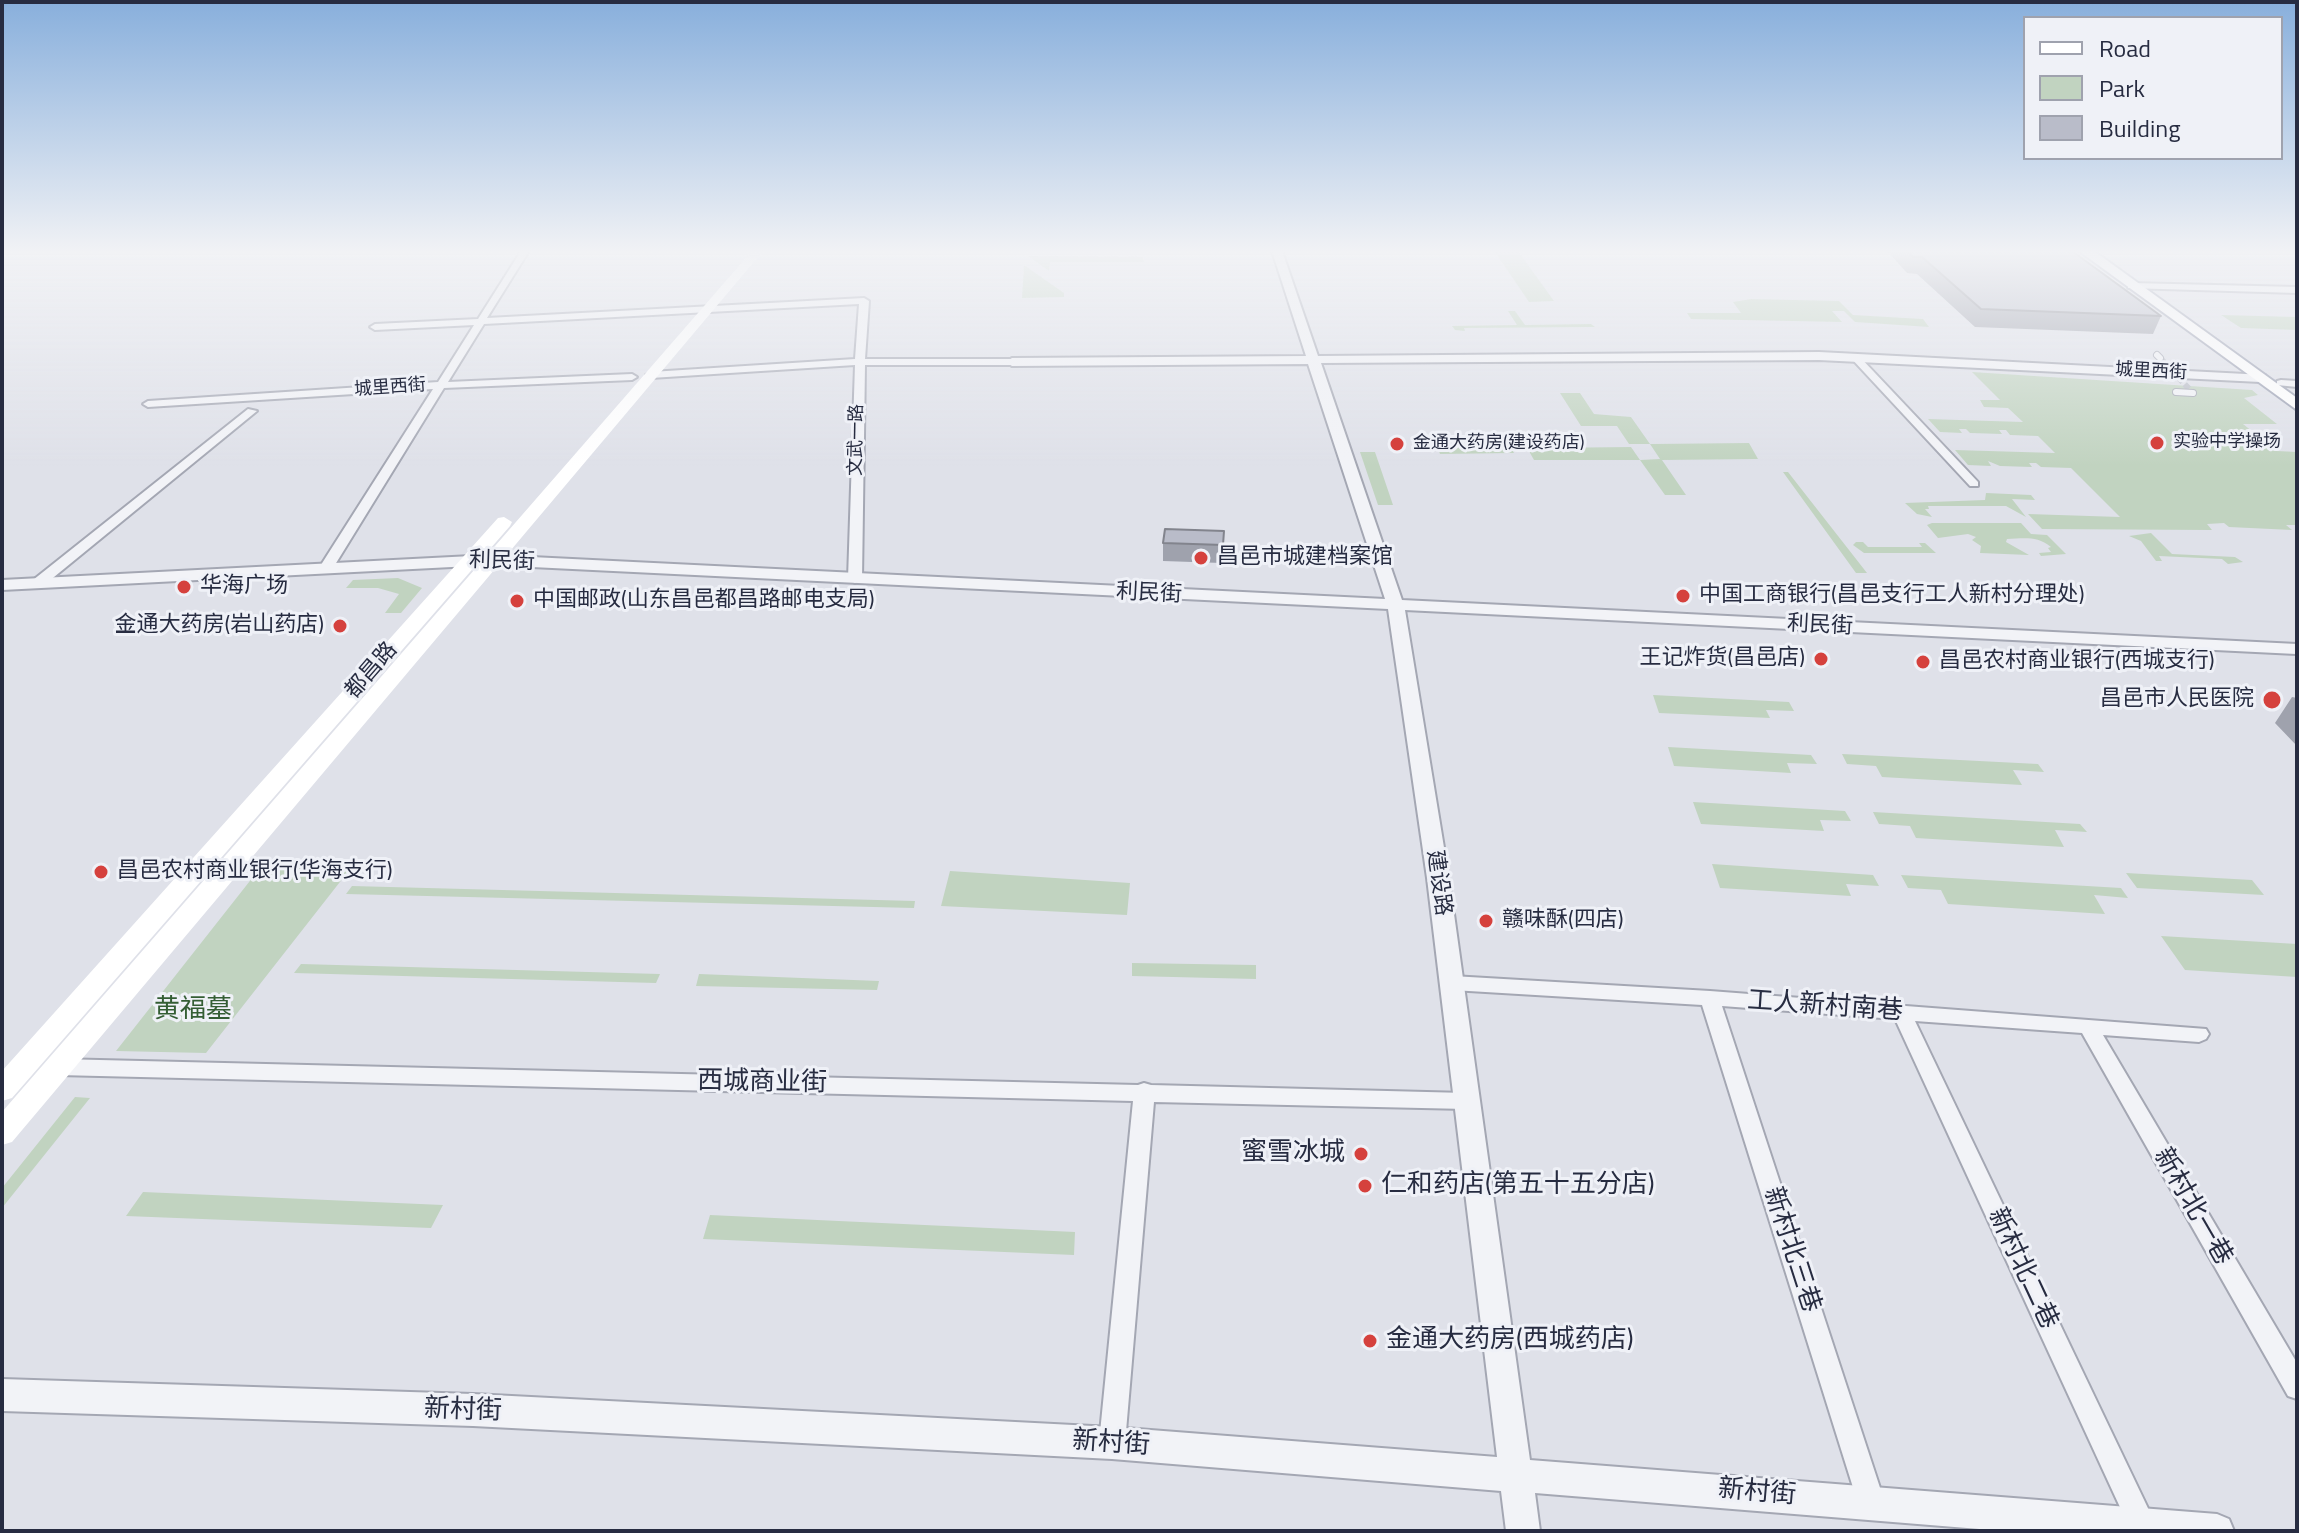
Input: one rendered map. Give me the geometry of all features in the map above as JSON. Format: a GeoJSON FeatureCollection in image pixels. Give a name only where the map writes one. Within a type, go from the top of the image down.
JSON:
{"type":"FeatureCollection","features":[{"type":"Feature","properties":{"kind":"main road","name":"都昌路"},"geometry":{"type":"LineString","coordinates":[[2,1133],[681,323]]}},
{"type":"Feature","properties":{"kind":"main road"},"geometry":{"type":"LineString","coordinates":[[481,560],[697,323]]}},
{"type":"Feature","properties":{"kind":"main road"},"geometry":{"type":"LineString","coordinates":[[2186,323],[2297,405]]}},
{"type":"Feature","properties":{"kind":"main road"},"geometry":{"type":"LineString","coordinates":[[2192,323],[2297,395]]}},
{"type":"Feature","properties":{"kind":"main road","name":"都昌路"},"geometry":{"type":"LineString","coordinates":[[2,1090],[481,560]]}},
{"type":"Feature","properties":{"kind":"street"},"geometry":{"type":"LineString","coordinates":[[375,327],[455,323]]}},
{"type":"Feature","properties":{"kind":"street"},"geometry":{"type":"LineString","coordinates":[[326,568],[482,323]]}},
{"type":"Feature","properties":{"kind":"street","name":"文武一路"},"geometry":{"type":"LineString","coordinates":[[855,579],[857,408],[863,323]]}},
{"type":"Feature","properties":{"kind":"street","name":"建设路"},"geometry":{"type":"LineString","coordinates":[[1300,323],[1396,606],[1452,983],[1523,1531]]}},
{"type":"Feature","properties":{"kind":"street","name":"城里西街"},"geometry":{"type":"LineString","coordinates":[[651,375],[862,362],[1312,362],[1718,355],[1854,356],[2260,378]]}},
{"type":"Feature","properties":{"kind":"street"},"geometry":{"type":"LineString","coordinates":[[1854,356],[1974,484]]}},
{"type":"Feature","properties":{"kind":"street","name":"城里西街"},"geometry":{"type":"LineString","coordinates":[[148,404],[441,385],[632,377]]}},
{"type":"Feature","properties":{"kind":"street"},"geometry":{"type":"LineString","coordinates":[[2281,383],[2297,384]]}},
{"type":"Feature","properties":{"kind":"street"},"geometry":{"type":"LineString","coordinates":[[2176,392],[2193,393]]}},
{"type":"Feature","properties":{"kind":"street"},"geometry":{"type":"LineString","coordinates":[[38,583],[252,411]]}},
{"type":"Feature","properties":{"kind":"street","name":"利民街"},"geometry":{"type":"LineString","coordinates":[[2,585],[481,560],[2297,649]]}},
{"type":"Feature","properties":{"kind":"street","name":"工人新村南巷"},"geometry":{"type":"LineString","coordinates":[[1452,983],[1710,998],[2199,1034]]}},
{"type":"Feature","properties":{"kind":"street","name":"新村北三巷"},"geometry":{"type":"LineString","coordinates":[[1710,998],[1871,1503]]}},
{"type":"Feature","properties":{"kind":"street","name":"新村北二巷"},"geometry":{"type":"LineString","coordinates":[[1902,1013],[2142,1525]]}},
{"type":"Feature","properties":{"kind":"street","name":"新村北一巷"},"geometry":{"type":"LineString","coordinates":[[2088,1026],[2297,1387]]}},
{"type":"Feature","properties":{"kind":"street","name":"西城商业街"},"geometry":{"type":"LineString","coordinates":[[58,1067],[1466,1101]]}},
{"type":"Feature","properties":{"kind":"street"},"geometry":{"type":"LineString","coordinates":[[1112,1443],[1144,1091]]}},
{"type":"Feature","properties":{"kind":"street","name":"新村街"},"geometry":{"type":"LineString","coordinates":[[2,1395],[473,1410],[1112,1443],[2217,1531]]}},
{"type":"Feature","properties":{"kind":"green space"},"geometry":{"type":"Polygon","coordinates":[[[1515,323],[1591,324],[1595,327],[1464,328],[1465,331],[1455,330],[1452,326],[1517,325],[1515,323]]]}},
{"type":"Feature","properties":{"kind":"green space"},"geometry":{"type":"Polygon","coordinates":[[[1863,323],[1926,323],[1929,327],[1863,323]]]}},
{"type":"Feature","properties":{"kind":"green space"},"geometry":{"type":"Polygon","coordinates":[[[2233,323],[2297,323],[2297,330],[2241,328],[2233,323]]]}},
{"type":"Feature","properties":{"kind":"green space","name":"实验中学操场"},"geometry":{"type":"Polygon","coordinates":[[[1972,372],[2252,390],[2258,395],[2244,398],[2277,424],[2243,424],[2277,451],[2297,452],[2297,525],[2286,525],[2292,530],[2229,527],[2224,523],[2207,524],[2212,530],[2042,529],[2028,514],[2120,517],[2071,468],[2041,467],[2036,463],[2029,463],[2032,467],[2000,466],[1988,461],[1991,466],[1968,465],[1955,450],[2055,453],[2038,436],[2010,435],[2006,430],[1999,430],[2002,434],[1970,433],[1966,429],[1959,429],[1962,433],[1940,432],[1928,419],[2023,422],[2008,408],[1984,407],[1980,400],[2000,400],[1972,372]]]}},
{"type":"Feature","properties":{"kind":"green space"},"geometry":{"type":"Polygon","coordinates":[[[1560,393],[1580,393],[1594,414],[1631,417],[1650,444],[1629,444],[1617,426],[1581,426],[1560,393]]]}},
{"type":"Feature","properties":{"kind":"green space"},"geometry":{"type":"Polygon","coordinates":[[[1749,443],[1758,459],[1662,460],[1686,495],[1665,495],[1640,460],[1660,459],[1650,444],[1749,443]]]}},
{"type":"Feature","properties":{"kind":"green space"},"geometry":{"type":"Polygon","coordinates":[[[1525,444],[1539,444],[1542,448],[1631,447],[1640,460],[1534,460],[1525,444]]]}},
{"type":"Feature","properties":{"kind":"green space"},"geometry":{"type":"Polygon","coordinates":[[[1510,445],[1514,453],[1440,454],[1437,446],[1510,445]]]}},
{"type":"Feature","properties":{"kind":"green space"},"geometry":{"type":"Polygon","coordinates":[[[1360,452],[1375,452],[1393,505],[1378,505],[1360,452]]]}},
{"type":"Feature","properties":{"kind":"green space"},"geometry":{"type":"Polygon","coordinates":[[[1783,472],[1788,472],[1867,573],[1856,573],[1783,472]]]}},
{"type":"Feature","properties":{"kind":"green space"},"geometry":{"type":"Polygon","coordinates":[[[1986,493],[2031,495],[2035,500],[2012,499],[2026,517],[2006,506],[1928,506],[1929,509],[1925,509],[1932,517],[1917,514],[1905,503],[1985,500],[1986,493]]]}},
{"type":"Feature","properties":{"kind":"green space"},"geometry":{"type":"Polygon","coordinates":[[[2021,523],[2031,534],[2047,535],[2066,554],[2041,556],[2039,553],[2051,552],[2048,548],[2051,547],[2024,538],[2007,539],[2006,542],[2029,555],[1980,553],[1981,546],[1972,540],[1976,537],[1968,534],[1938,538],[1927,525],[2021,523]]]}},
{"type":"Feature","properties":{"kind":"green space"},"geometry":{"type":"Polygon","coordinates":[[[2151,533],[2172,554],[2235,557],[2243,562],[2228,564],[2222,559],[2159,556],[2162,561],[2156,561],[2141,541],[2129,536],[2151,533]]]}},
{"type":"Feature","properties":{"kind":"green space"},"geometry":{"type":"Polygon","coordinates":[[[1863,542],[1868,547],[1922,547],[1919,543],[1925,543],[1936,553],[1864,553],[1853,545],[1863,542]]]}},
{"type":"Feature","properties":{"kind":"green space"},"geometry":{"type":"Polygon","coordinates":[[[398,578],[422,588],[401,613],[385,613],[399,594],[378,588],[346,588],[353,580],[398,578]]]}},
{"type":"Feature","properties":{"kind":"green space"},"geometry":{"type":"Polygon","coordinates":[[[1653,695],[1789,702],[1794,711],[1766,710],[1770,718],[1659,713],[1653,695]]]}},
{"type":"Feature","properties":{"kind":"green space"},"geometry":{"type":"Polygon","coordinates":[[[1668,747],[1811,755],[1817,764],[1787,763],[1791,773],[1674,766],[1668,747]]]}},
{"type":"Feature","properties":{"kind":"green space"},"geometry":{"type":"Polygon","coordinates":[[[1842,754],[2038,764],[2044,772],[2013,770],[2022,785],[1882,777],[1876,766],[1847,764],[1842,754]]]}},
{"type":"Feature","properties":{"kind":"green space"},"geometry":{"type":"Polygon","coordinates":[[[1693,802],[1845,811],[1851,821],[1820,820],[1824,831],[1701,824],[1693,802]]]}},
{"type":"Feature","properties":{"kind":"green space"},"geometry":{"type":"Polygon","coordinates":[[[1873,812],[2080,824],[2087,832],[2055,830],[2064,847],[1916,838],[1910,826],[1879,824],[1873,812]]]}},
{"type":"Feature","properties":{"kind":"green space","name":"黄福墓"},"geometry":{"type":"Polygon","coordinates":[[[264,863],[354,864],[206,1053],[116,1051],[264,863]]]}},
{"type":"Feature","properties":{"kind":"green space"},"geometry":{"type":"Polygon","coordinates":[[[1712,864],[1873,875],[1879,886],[1846,884],[1851,896],[1720,888],[1712,864]]]}},
{"type":"Feature","properties":{"kind":"green space"},"geometry":{"type":"Polygon","coordinates":[[[950,871],[1130,883],[1127,915],[941,906],[950,871]]]}},
{"type":"Feature","properties":{"kind":"green space"},"geometry":{"type":"Polygon","coordinates":[[[2126,873],[2252,880],[2264,895],[2137,888],[2126,873]]]}},
{"type":"Feature","properties":{"kind":"green space"},"geometry":{"type":"Polygon","coordinates":[[[1901,875],[2121,888],[2128,898],[2094,895],[2105,914],[1948,904],[1941,890],[1908,888],[1901,875]]]}},
{"type":"Feature","properties":{"kind":"green space"},"geometry":{"type":"Polygon","coordinates":[[[352,886],[915,901],[914,908],[346,894],[352,886]]]}},
{"type":"Feature","properties":{"kind":"green space"},"geometry":{"type":"Polygon","coordinates":[[[2161,936],[2297,944],[2297,977],[2185,970],[2161,936]]]}},
{"type":"Feature","properties":{"kind":"green space"},"geometry":{"type":"Polygon","coordinates":[[[1132,963],[1256,965],[1256,979],[1132,976],[1132,963]]]}},
{"type":"Feature","properties":{"kind":"green space"},"geometry":{"type":"Polygon","coordinates":[[[301,964],[660,974],[656,983],[294,973],[301,964]]]}},
{"type":"Feature","properties":{"kind":"green space"},"geometry":{"type":"Polygon","coordinates":[[[699,974],[879,981],[877,990],[696,986],[699,974]]]}},
{"type":"Feature","properties":{"kind":"green space"},"geometry":{"type":"Polygon","coordinates":[[[75,1097],[90,1098],[2,1208],[2,1188],[75,1097]]]}},
{"type":"Feature","properties":{"kind":"green space"},"geometry":{"type":"Polygon","coordinates":[[[143,1192],[443,1205],[431,1228],[126,1216],[143,1192]]]}},
{"type":"Feature","properties":{"kind":"green space"},"geometry":{"type":"Polygon","coordinates":[[[710,1215],[1075,1232],[1074,1255],[703,1239],[710,1215]]]}},
{"type":"Feature","properties":{"kind":"building"},"geometry":{"type":"Polygon","coordinates":[[[1165,529],[1224,531],[1223,545],[1163,543],[1165,529]]]}},
{"type":"Feature","properties":{"kind":"tunnel"},"geometry":{"type":"LineString","coordinates":[[2160,358],[2193,393]]}},
{"type":"Feature","properties":{"kind":"place","name":"实验中学操场"},"geometry":{"type":"Point","coordinates":[2157,443]}},
{"type":"Feature","properties":{"kind":"place","name":"金通大药房(建设药店)"},"geometry":{"type":"Point","coordinates":[1397,444]}},
{"type":"Feature","properties":{"kind":"place","name":"昌邑市城建档案馆"},"geometry":{"type":"Point","coordinates":[1201,558]}},
{"type":"Feature","properties":{"kind":"place","name":"华海广场"},"geometry":{"type":"Point","coordinates":[184,587]}},
{"type":"Feature","properties":{"kind":"place","name":"中国工商银行(昌邑支行工人新村分理处)"},"geometry":{"type":"Point","coordinates":[1683,596]}},
{"type":"Feature","properties":{"kind":"place","name":"中国邮政(山东昌邑都昌路邮电支局)"},"geometry":{"type":"Point","coordinates":[517,601]}},
{"type":"Feature","properties":{"kind":"place","name":"金通大药房(岩山药店)"},"geometry":{"type":"Point","coordinates":[340,626]}},
{"type":"Feature","properties":{"kind":"place","name":"王记炸货(昌邑店)"},"geometry":{"type":"Point","coordinates":[1821,659]}},
{"type":"Feature","properties":{"kind":"place","name":"昌邑农村商业银行(西城支行)"},"geometry":{"type":"Point","coordinates":[1923,662]}},
{"type":"Feature","properties":{"kind":"place","name":"昌邑市人民医院"},"geometry":{"type":"Point","coordinates":[2272,700]}},
{"type":"Feature","properties":{"kind":"place","name":"昌邑农村商业银行(华海支行)"},"geometry":{"type":"Point","coordinates":[101,872]}},
{"type":"Feature","properties":{"kind":"place","name":"赣味酥(四店)"},"geometry":{"type":"Point","coordinates":[1486,921]}},
{"type":"Feature","properties":{"kind":"place","name":"蜜雪冰城"},"geometry":{"type":"Point","coordinates":[1361,1154]}},
{"type":"Feature","properties":{"kind":"place","name":"仁和药店(第五十五分店)"},"geometry":{"type":"Point","coordinates":[1365,1186]}},
{"type":"Feature","properties":{"kind":"place","name":"金通大药房(西城药店)"},"geometry":{"type":"Point","coordinates":[1370,1341]}}]}
